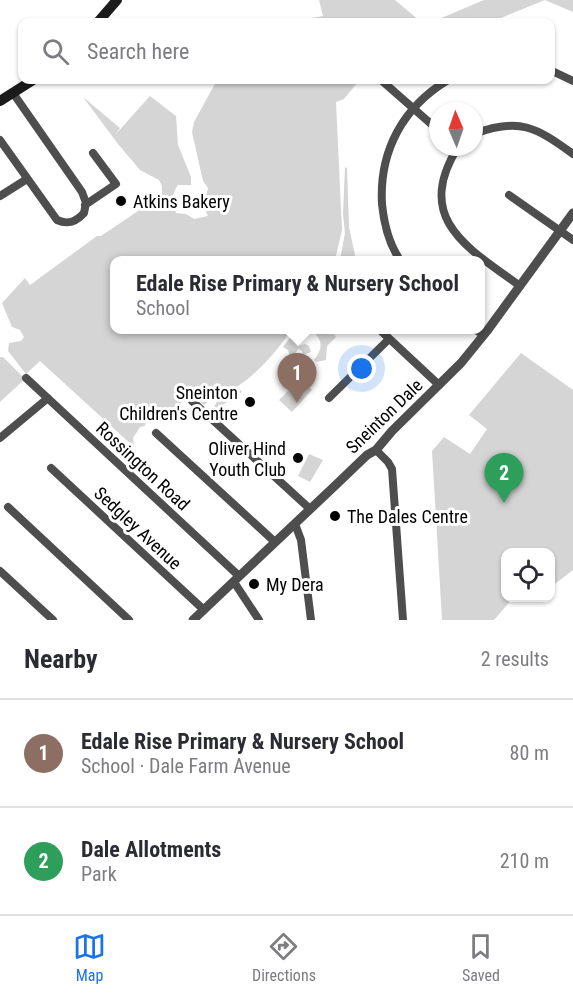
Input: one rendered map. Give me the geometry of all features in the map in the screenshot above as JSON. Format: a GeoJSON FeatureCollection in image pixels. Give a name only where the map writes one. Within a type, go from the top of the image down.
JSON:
{"type":"FeatureCollection","features":[{"type":"Feature","properties":{"kind":"main road"},"geometry":{"type":"LineString","coordinates":[[101,18],[112,2]]}},
{"type":"Feature","properties":{"kind":"main road"},"geometry":{"type":"LineString","coordinates":[[0,101],[27,84]]}},
{"type":"Feature","properties":{"kind":"street"},"geometry":{"type":"LineString","coordinates":[[555,72],[573,81]]}},
{"type":"Feature","properties":{"kind":"street"},"geometry":{"type":"LineString","coordinates":[[385,84],[429,122]]}},
{"type":"Feature","properties":{"kind":"street"},"geometry":{"type":"LineString","coordinates":[[397,256],[384,223],[381,187],[385,159],[395,133],[412,108],[431,90],[441,84]]}},
{"type":"Feature","properties":{"kind":"street"},"geometry":{"type":"LineString","coordinates":[[0,140],[57,220],[62,223],[74,222],[84,213],[82,192],[13,93]]}},
{"type":"Feature","properties":{"kind":"street"},"geometry":{"type":"LineString","coordinates":[[483,131],[502,125],[525,126],[547,135],[573,154]]}},
{"type":"Feature","properties":{"kind":"street"},"geometry":{"type":"LineString","coordinates":[[85,205],[116,184],[93,153]]}},
{"type":"Feature","properties":{"kind":"street"},"geometry":{"type":"LineString","coordinates":[[454,156],[444,176],[443,207],[452,231],[468,249],[478,256]]}},
{"type":"Feature","properties":{"kind":"street"},"geometry":{"type":"LineString","coordinates":[[0,196],[27,179]]}},
{"type":"Feature","properties":{"kind":"street"},"geometry":{"type":"LineString","coordinates":[[509,195],[573,240]]}},
{"type":"Feature","properties":{"kind":"street","name":"Sneinton Dale"},"geometry":{"type":"LineString","coordinates":[[485,326],[520,286],[573,213]]}},
{"type":"Feature","properties":{"kind":"street"},"geometry":{"type":"LineString","coordinates":[[485,261],[520,286]]}},
{"type":"Feature","properties":{"kind":"street"},"geometry":{"type":"LineString","coordinates":[[384,334],[439,385]]}},
{"type":"Feature","properties":{"kind":"street","name":"Sneinton Dale"},"geometry":{"type":"LineString","coordinates":[[200,616],[363,459],[376,450],[439,385],[478,334]]}},
{"type":"Feature","properties":{"kind":"street"},"geometry":{"type":"LineString","coordinates":[[332,393],[389,339]]}},
{"type":"Feature","properties":{"kind":"street","name":"Rossington Road"},"geometry":{"type":"LineString","coordinates":[[26,378],[236,579],[259,620]]}},
{"type":"Feature","properties":{"kind":"street"},"geometry":{"type":"LineString","coordinates":[[0,438],[48,398]]}},
{"type":"Feature","properties":{"kind":"street"},"geometry":{"type":"LineString","coordinates":[[192,401],[310,509]]}},
{"type":"Feature","properties":{"kind":"street"},"geometry":{"type":"LineString","coordinates":[[156,433],[275,542]]}},
{"type":"Feature","properties":{"kind":"street"},"geometry":{"type":"LineString","coordinates":[[376,450],[388,462],[392,470],[403,620]]}},
{"type":"Feature","properties":{"kind":"street","name":"Sedgley Avenue"},"geometry":{"type":"LineString","coordinates":[[51,468],[200,616]]}},
{"type":"Feature","properties":{"kind":"street"},"geometry":{"type":"LineString","coordinates":[[8,507],[129,620]]}},
{"type":"Feature","properties":{"kind":"street"},"geometry":{"type":"LineString","coordinates":[[295,524],[302,540],[311,620]]}},
{"type":"Feature","properties":{"kind":"street"},"geometry":{"type":"LineString","coordinates":[[0,571],[53,620]]}},
{"type":"Feature","properties":{"kind":"shaded area"},"geometry":{"type":"Polygon","coordinates":[[[319,0],[395,0],[416,18],[311,18],[323,16],[319,0]]]}},
{"type":"Feature","properties":{"kind":"shaded area"},"geometry":{"type":"Polygon","coordinates":[[[484,0],[545,0],[501,18],[441,18],[484,0]]]}},
{"type":"Feature","properties":{"kind":"shaded area"},"geometry":{"type":"Polygon","coordinates":[[[545,0],[573,0],[573,12],[545,0]]]}},
{"type":"Feature","properties":{"kind":"shaded area"},"geometry":{"type":"Polygon","coordinates":[[[215,84],[356,84],[344,99],[336,102],[342,230],[336,256],[110,256],[110,334],[288,334],[266,362],[243,383],[204,405],[192,395],[166,414],[152,413],[145,417],[145,426],[140,427],[133,438],[134,447],[40,361],[26,374],[8,351],[9,343],[21,341],[24,337],[20,330],[12,327],[2,303],[25,278],[30,285],[97,236],[101,236],[162,195],[159,180],[140,170],[83,97],[120,128],[115,135],[150,96],[176,116],[178,145],[191,177],[191,185],[178,185],[174,191],[173,206],[176,213],[186,214],[194,219],[208,216],[203,205],[208,206],[206,196],[208,188],[203,181],[192,132],[194,122],[215,84]]]}},
{"type":"Feature","properties":{"kind":"shaded area"},"geometry":{"type":"Polygon","coordinates":[[[345,167],[347,168],[349,227],[355,256],[341,256],[345,233],[343,214],[345,167]]]}},
{"type":"Feature","properties":{"kind":"shaded area"},"geometry":{"type":"Polygon","coordinates":[[[293,334],[310,334],[298,343],[298,346],[305,344],[309,346],[311,352],[303,355],[298,349],[294,357],[290,357],[288,350],[283,347],[293,334]]]}},
{"type":"Feature","properties":{"kind":"shaded area"},"geometry":{"type":"Polygon","coordinates":[[[316,334],[334,334],[336,337],[327,346],[326,360],[316,362],[314,360],[320,347],[320,340],[316,334]]]}},
{"type":"Feature","properties":{"kind":"shaded area"},"geometry":{"type":"Polygon","coordinates":[[[521,353],[573,390],[573,570],[555,584],[555,548],[501,548],[501,602],[510,602],[494,620],[442,620],[432,451],[444,437],[470,454],[487,429],[469,415],[521,353]]]}},
{"type":"Feature","properties":{"kind":"shaded area"},"geometry":{"type":"Polygon","coordinates":[[[0,357],[3,357],[25,379],[0,402],[0,357]]]}},
{"type":"Feature","properties":{"kind":"shaded area"},"geometry":{"type":"Polygon","coordinates":[[[300,379],[312,390],[292,412],[279,400],[300,379]]]}},
{"type":"Feature","properties":{"kind":"shaded area"},"geometry":{"type":"Polygon","coordinates":[[[240,390],[242,392],[212,412],[217,401],[240,390]]]}},
{"type":"Feature","properties":{"kind":"shaded area"},"geometry":{"type":"Polygon","coordinates":[[[309,454],[323,460],[310,482],[298,476],[309,454]]]}},
{"type":"Feature","properties":{"kind":"place","name":"Atkins Bakery"},"geometry":{"type":"Point","coordinates":[121,201]}},
{"type":"Feature","properties":{"kind":"place","name":"Sneinton Children's Centre"},"geometry":{"type":"Point","coordinates":[250,402]}},
{"type":"Feature","properties":{"kind":"place","name":"Edale Rise Primary & Nursery School"},"geometry":{"type":"Point","coordinates":[297,403]}},
{"type":"Feature","properties":{"kind":"place","name":"Oliver Hind Youth Club"},"geometry":{"type":"Point","coordinates":[298,458]}},
{"type":"Feature","properties":{"kind":"place","name":"Dale Allotments"},"geometry":{"type":"Point","coordinates":[504,503]}},
{"type":"Feature","properties":{"kind":"place","name":"The Dales Centre"},"geometry":{"type":"Point","coordinates":[335,516]}},
{"type":"Feature","properties":{"kind":"place","name":"My Dera"},"geometry":{"type":"Point","coordinates":[254,584]}}]}
